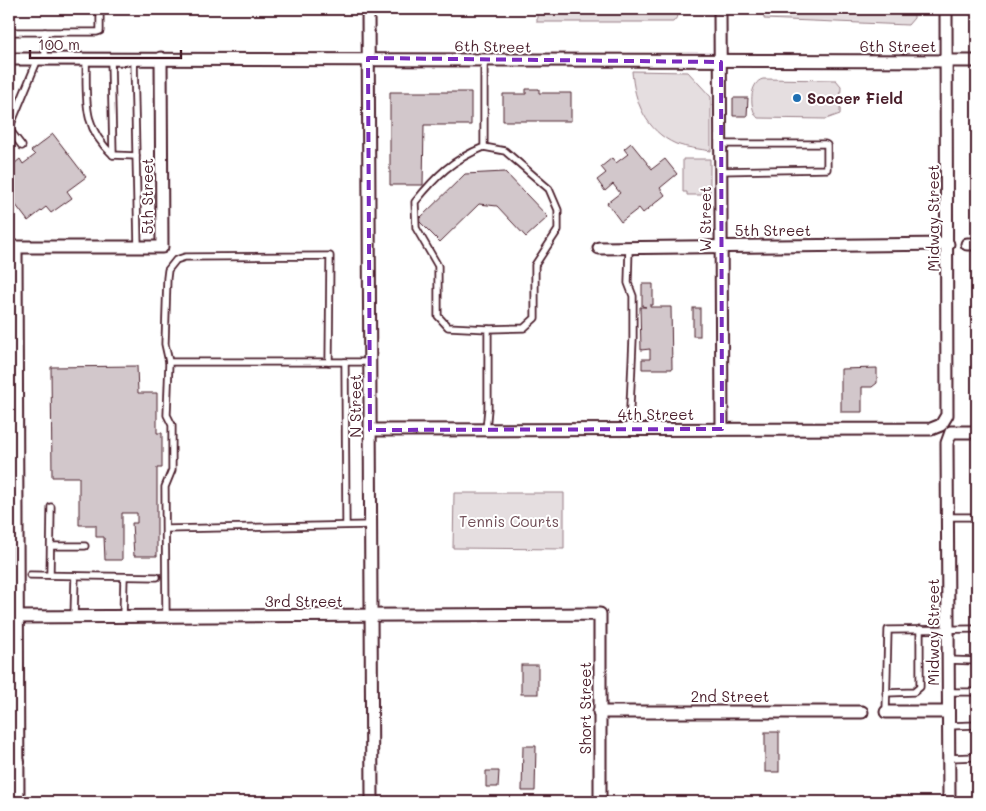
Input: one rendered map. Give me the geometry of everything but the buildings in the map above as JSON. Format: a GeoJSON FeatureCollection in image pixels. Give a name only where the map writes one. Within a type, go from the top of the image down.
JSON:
{"type":"FeatureCollection","features":[{"type":"Feature","properties":{"kind":"street","name":"N Street"},"geometry":{"type":"LineString","coordinates":[[368,9],[372,802]]}},
{"type":"Feature","properties":{"kind":"street","name":"W Street"},"geometry":{"type":"LineString","coordinates":[[720,9],[722,62],[720,171],[722,429]]}},
{"type":"Feature","properties":{"kind":"street","name":"Midway Street"},"geometry":{"type":"LineString","coordinates":[[941,425],[947,415],[948,61],[946,9]]}},
{"type":"Feature","properties":{"kind":"street","name":"5th Street"},"geometry":{"type":"LineString","coordinates":[[13,431],[16,247],[162,247],[161,58]]}},
{"type":"Feature","properties":{"kind":"street","name":"6th Street"},"geometry":{"type":"LineString","coordinates":[[9,59],[368,58],[484,61],[977,61]]}},
{"type":"Feature","properties":{"kind":"street","name":"5th Street"},"geometry":{"type":"LineString","coordinates":[[599,248],[948,244]]}},
{"type":"Feature","properties":{"kind":"street","name":"4th Street"},"geometry":{"type":"LineString","coordinates":[[370,430],[931,429],[941,425]]}},
{"type":"Feature","properties":{"kind":"street"},"geometry":{"type":"LineString","coordinates":[[13,431],[13,618],[18,802]]}},
{"type":"Feature","properties":{"kind":"street","name":"Midway Street"},"geometry":{"type":"LineString","coordinates":[[949,802],[947,443],[951,432],[977,432]]}},
{"type":"Feature","properties":{"kind":"street","name":"3rd Street"},"geometry":{"type":"LineString","coordinates":[[13,618],[600,614]]}},
{"type":"Feature","properties":{"kind":"street","name":"Short Street"},"geometry":{"type":"LineString","coordinates":[[600,614],[600,802]]}},
{"type":"Feature","properties":{"kind":"street","name":"2nd Street"},"geometry":{"type":"LineString","coordinates":[[599,712],[862,712]]}},
{"type":"Feature","properties":{"kind":"street"},"geometry":{"type":"LineString","coordinates":[[886,712],[948,712]]}},
{"type":"Feature","properties":{"kind":"street"},"geometry":{"type":"LineString","coordinates":[[9,782],[17,762]]}},
{"type":"Feature","properties":{"kind":"lane"},"geometry":{"type":"LineString","coordinates":[[9,32],[100,30],[100,9]]}},
{"type":"Feature","properties":{"kind":"lane"},"geometry":{"type":"LineString","coordinates":[[22,146],[9,129],[41,59],[45,32]]}},
{"type":"Feature","properties":{"kind":"lane"},"geometry":{"type":"LineString","coordinates":[[86,59],[88,118],[103,146],[113,155],[136,156]]}},
{"type":"Feature","properties":{"kind":"lane"},"geometry":{"type":"LineString","coordinates":[[111,59],[113,155]]}},
{"type":"Feature","properties":{"kind":"lane"},"geometry":{"type":"LineString","coordinates":[[134,59],[138,247]]}},
{"type":"Feature","properties":{"kind":"lane"},"geometry":{"type":"LineString","coordinates":[[484,61],[484,147]]}},
{"type":"Feature","properties":{"kind":"lane"},"geometry":{"type":"LineString","coordinates":[[720,171],[827,169],[827,145],[825,144],[721,144]]}},
{"type":"Feature","properties":{"kind":"lane"},"geometry":{"type":"LineString","coordinates":[[484,147],[505,151],[549,189],[558,210],[558,230],[535,264],[535,318],[524,328],[448,327],[438,316],[438,266],[416,228],[415,202],[440,172],[464,155],[484,147]]}},
{"type":"Feature","properties":{"kind":"lane"},"geometry":{"type":"LineString","coordinates":[[629,247],[628,283],[634,296],[634,339],[629,429]]}},
{"type":"Feature","properties":{"kind":"lane"},"geometry":{"type":"LineString","coordinates":[[166,617],[165,487],[172,470],[172,426],[167,415],[169,362],[165,344],[168,270],[176,260],[185,257],[330,256],[329,362]]}},
{"type":"Feature","properties":{"kind":"lane"},"geometry":{"type":"LineString","coordinates":[[486,430],[488,409],[488,329]]}},
{"type":"Feature","properties":{"kind":"lane"},"geometry":{"type":"LineString","coordinates":[[169,362],[370,362]]}},
{"type":"Feature","properties":{"kind":"lane"},"geometry":{"type":"LineString","coordinates":[[346,362],[346,525]]}},
{"type":"Feature","properties":{"kind":"lane"},"geometry":{"type":"LineString","coordinates":[[50,575],[51,507]]}},
{"type":"Feature","properties":{"kind":"lane"},"geometry":{"type":"LineString","coordinates":[[948,517],[977,517]]}},
{"type":"Feature","properties":{"kind":"lane"},"geometry":{"type":"LineString","coordinates":[[166,529],[370,525]]}},
{"type":"Feature","properties":{"kind":"lane"},"geometry":{"type":"LineString","coordinates":[[51,546],[85,546]]}},
{"type":"Feature","properties":{"kind":"lane"},"geometry":{"type":"LineString","coordinates":[[30,575],[157,578]]}},
{"type":"Feature","properties":{"kind":"lane"},"geometry":{"type":"LineString","coordinates":[[74,617],[75,576]]}},
{"type":"Feature","properties":{"kind":"lane"},"geometry":{"type":"LineString","coordinates":[[123,617],[124,577]]}},
{"type":"Feature","properties":{"kind":"lane"},"geometry":{"type":"LineString","coordinates":[[886,712],[887,633],[891,629],[977,628]]}},
{"type":"Feature","properties":{"kind":"lane"},"geometry":{"type":"LineString","coordinates":[[886,693],[914,692],[920,687],[920,629]]}},
{"type":"Feature","properties":{"kind":"lane"},"geometry":{"type":"LineString","coordinates":[[948,660],[977,661]]}},
{"type":"Feature","properties":{"kind":"lane"},"geometry":{"type":"LineString","coordinates":[[948,692],[977,692]]}},
{"type":"Feature","properties":{"kind":"lane"},"geometry":{"type":"LineString","coordinates":[[948,726],[977,725]]}},
{"type":"Feature","properties":{"kind":"lane"},"geometry":{"type":"LineString","coordinates":[[948,758],[977,757]]}},
{"type":"Feature","properties":{"kind":"highlighted area"},"geometry":{"type":"Polygon","coordinates":[[[368,58],[721,62],[722,429],[370,430],[368,58]]]}},
{"type":"Feature","properties":{"kind":"green space"},"geometry":{"type":"Polygon","coordinates":[[[537,9],[678,9],[678,16],[673,22],[537,22],[537,9]]]}},
{"type":"Feature","properties":{"kind":"green space"},"geometry":{"type":"Polygon","coordinates":[[[764,9],[914,9],[914,18],[908,25],[764,19],[764,9]]]}},
{"type":"Feature","properties":{"kind":"green space"},"geometry":{"type":"Polygon","coordinates":[[[632,71],[688,72],[711,97],[711,151],[676,144],[649,123],[639,104],[632,71]]]}},
{"type":"Feature","properties":{"kind":"green space","name":"Soccer Field"},"geometry":{"type":"Polygon","coordinates":[[[763,79],[836,80],[841,86],[840,114],[826,119],[758,118],[753,109],[752,97],[755,85],[763,79]]]}},
{"type":"Feature","properties":{"kind":"green space"},"geometry":{"type":"Polygon","coordinates":[[[683,159],[710,159],[710,195],[687,195],[687,192],[683,192],[683,159]]]}},
{"type":"Feature","properties":{"kind":"green space","name":"Tennis Courts"},"geometry":{"type":"Polygon","coordinates":[[[454,493],[564,493],[564,549],[453,548],[454,493]]]}},
{"type":"Feature","properties":{"kind":"waterway"},"geometry":{"type":"LineString","coordinates":[[9,78],[13,69]]}},
{"type":"Feature","properties":{"kind":"place","name":"Soccer Field"},"geometry":{"type":"Point","coordinates":[797,98]}}]}
